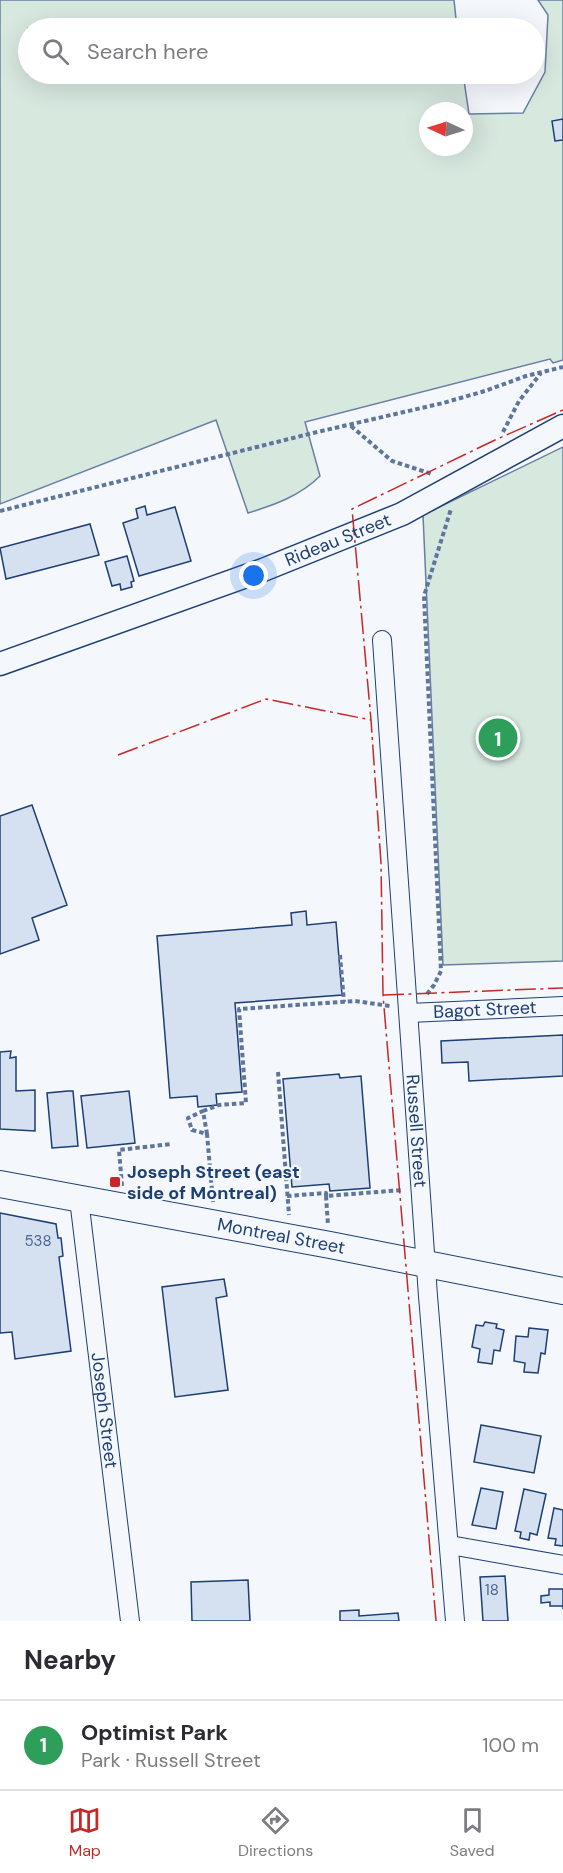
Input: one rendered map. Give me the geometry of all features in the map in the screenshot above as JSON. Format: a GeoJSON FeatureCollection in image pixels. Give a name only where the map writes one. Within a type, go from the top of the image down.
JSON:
{"type":"FeatureCollection","features":[{"type":"Feature","properties":{"kind":"main road","name":"Montreal Street"},"geometry":{"type":"LineString","coordinates":[[0,1184],[563,1292]]}},
{"type":"Feature","properties":{"kind":"street","name":"Rideau Street"},"geometry":{"type":"LineString","coordinates":[[0,664],[263,570],[402,513],[563,426]]}},
{"type":"Feature","properties":{"kind":"street","name":"Russell Street"},"geometry":{"type":"LineString","coordinates":[[382,640],[426,1264],[455,1621]]}},
{"type":"Feature","properties":{"kind":"street","name":"Bagot Street"},"geometry":{"type":"LineString","coordinates":[[409,1010],[563,1006]]}},
{"type":"Feature","properties":{"kind":"street","name":"Joseph Street"},"geometry":{"type":"LineString","coordinates":[[80,1199],[129,1621]]}},
{"type":"Feature","properties":{"kind":"street"},"geometry":{"type":"LineString","coordinates":[[450,1545],[563,1565]]}},
{"type":"Feature","properties":{"kind":"path"},"geometry":{"type":"LineString","coordinates":[[0,511],[443,403],[563,367]]}},
{"type":"Feature","properties":{"kind":"path"},"geometry":{"type":"LineString","coordinates":[[503,432],[519,401],[541,373]]}},
{"type":"Feature","properties":{"kind":"path"},"geometry":{"type":"LineString","coordinates":[[350,425],[392,461],[432,474]]}},
{"type":"Feature","properties":{"kind":"path"},"geometry":{"type":"LineString","coordinates":[[207,1134],[192,1130],[188,1118],[219,1105],[246,1103],[239,1009],[355,1001],[409,1010],[434,985],[441,971],[424,596],[451,508]]}},
{"type":"Feature","properties":{"kind":"path"},"geometry":{"type":"LineString","coordinates":[[340,955],[344,1002]]}},
{"type":"Feature","properties":{"kind":"path"},"geometry":{"type":"LineString","coordinates":[[278,1072],[290,1238]]}},
{"type":"Feature","properties":{"kind":"path"},"geometry":{"type":"LineString","coordinates":[[203,1111],[215,1224]]}},
{"type":"Feature","properties":{"kind":"path"},"geometry":{"type":"LineString","coordinates":[[125,1208],[119,1150],[171,1144]]}},
{"type":"Feature","properties":{"kind":"path"},"geometry":{"type":"LineString","coordinates":[[287,1196],[326,1193],[326,1196],[421,1188]]}},
{"type":"Feature","properties":{"kind":"shaded area"},"geometry":{"type":"Polygon","coordinates":[[[0,0],[454,0],[456,18],[18,18],[18,84],[464,84],[467,102],[419,102],[419,156],[473,156],[473,114],[523,113],[539,84],[545,84],[548,15],[538,0],[563,0],[563,360],[553,363],[550,359],[305,422],[320,476],[295,494],[248,513],[216,420],[0,504],[0,0]]]}},
{"type":"Feature","properties":{"kind":"shaded area"},"geometry":{"type":"Polygon","coordinates":[[[563,447],[563,961],[443,965],[423,515],[563,447]]]}},
{"type":"Feature","properties":{"kind":"building"},"geometry":{"type":"Polygon","coordinates":[[[563,119],[563,140],[555,141],[552,121],[563,119]]]}},
{"type":"Feature","properties":{"kind":"building"},"geometry":{"type":"Polygon","coordinates":[[[145,506],[147,515],[175,507],[191,561],[139,576],[123,523],[138,518],[136,509],[145,506]]]}},
{"type":"Feature","properties":{"kind":"building"},"geometry":{"type":"Polygon","coordinates":[[[90,524],[99,555],[6,579],[0,548],[90,524]]]}},
{"type":"Feature","properties":{"kind":"building"},"geometry":{"type":"Polygon","coordinates":[[[127,556],[134,581],[131,582],[132,587],[121,590],[120,584],[112,586],[105,562],[127,556]]]}},
{"type":"Feature","properties":{"kind":"building"},"geometry":{"type":"Polygon","coordinates":[[[32,805],[67,905],[32,918],[39,940],[0,954],[0,816],[32,805]]]}},
{"type":"Feature","properties":{"kind":"building"},"geometry":{"type":"Polygon","coordinates":[[[306,911],[307,925],[336,922],[342,995],[235,1003],[242,1092],[216,1094],[217,1105],[198,1107],[197,1096],[170,1098],[157,936],[292,925],[291,913],[306,911]]]}},
{"type":"Feature","properties":{"kind":"building"},"geometry":{"type":"Polygon","coordinates":[[[563,1035],[563,1076],[469,1081],[468,1062],[442,1063],[441,1041],[563,1035]]]}},
{"type":"Feature","properties":{"kind":"building"},"geometry":{"type":"Polygon","coordinates":[[[11,1051],[10,1058],[16,1057],[16,1091],[35,1090],[35,1131],[0,1129],[0,1052],[11,1051]]]}},
{"type":"Feature","properties":{"kind":"building"},"geometry":{"type":"Polygon","coordinates":[[[339,1074],[340,1078],[361,1076],[370,1188],[330,1191],[329,1184],[292,1187],[283,1079],[339,1074]]]}},
{"type":"Feature","properties":{"kind":"building"},"geometry":{"type":"Polygon","coordinates":[[[73,1091],[78,1146],[52,1148],[47,1093],[73,1091]]]}},
{"type":"Feature","properties":{"kind":"building"},"geometry":{"type":"Polygon","coordinates":[[[129,1091],[135,1143],[87,1148],[81,1096],[129,1091]]]}},
{"type":"Feature","properties":{"kind":"building"},"geometry":{"type":"Polygon","coordinates":[[[0,1213],[56,1224],[58,1238],[61,1238],[63,1256],[59,1257],[71,1351],[15,1359],[12,1332],[0,1333],[0,1213]]]}},
{"type":"Feature","properties":{"kind":"building"},"geometry":{"type":"Polygon","coordinates":[[[224,1279],[227,1296],[216,1298],[228,1390],[175,1397],[162,1287],[224,1279]]]}},
{"type":"Feature","properties":{"kind":"building"},"geometry":{"type":"Polygon","coordinates":[[[485,1322],[497,1324],[496,1328],[504,1330],[500,1351],[494,1350],[492,1364],[478,1362],[480,1349],[472,1347],[476,1325],[483,1326],[485,1322]]]}},
{"type":"Feature","properties":{"kind":"building"},"geometry":{"type":"Polygon","coordinates":[[[529,1328],[548,1330],[545,1354],[541,1353],[538,1373],[524,1372],[525,1363],[514,1361],[516,1336],[528,1337],[529,1328]]]}},
{"type":"Feature","properties":{"kind":"building"},"geometry":{"type":"Polygon","coordinates":[[[481,1425],[541,1436],[534,1473],[474,1462],[481,1425]]]}},
{"type":"Feature","properties":{"kind":"building"},"geometry":{"type":"Polygon","coordinates":[[[481,1488],[503,1492],[496,1529],[472,1525],[481,1488]]]}},
{"type":"Feature","properties":{"kind":"building"},"geometry":{"type":"Polygon","coordinates":[[[524,1489],[546,1494],[537,1535],[530,1533],[529,1540],[520,1538],[521,1532],[515,1531],[524,1489]]]}},
{"type":"Feature","properties":{"kind":"building"},"geometry":{"type":"Polygon","coordinates":[[[554,1508],[563,1510],[563,1546],[555,1545],[556,1539],[548,1538],[554,1508]]]}},
{"type":"Feature","properties":{"kind":"building"},"geometry":{"type":"Polygon","coordinates":[[[505,1576],[508,1621],[483,1621],[480,1577],[505,1576]]]}},
{"type":"Feature","properties":{"kind":"building"},"geometry":{"type":"Polygon","coordinates":[[[248,1580],[250,1621],[192,1621],[191,1582],[248,1580]]]}},
{"type":"Feature","properties":{"kind":"building"},"geometry":{"type":"Polygon","coordinates":[[[549,1589],[563,1589],[563,1606],[550,1606],[550,1602],[541,1603],[541,1596],[549,1595],[549,1589]]]}},
{"type":"Feature","properties":{"kind":"building"},"geometry":{"type":"Polygon","coordinates":[[[359,1610],[359,1616],[398,1613],[399,1621],[340,1621],[340,1611],[359,1610]]]}},
{"type":"Feature","properties":{"kind":"power"},"geometry":{"type":"LineString","coordinates":[[436,1621],[383,995],[381,863],[352,509],[563,410]]}},
{"type":"Feature","properties":{"kind":"power"},"geometry":{"type":"LineString","coordinates":[[118,755],[266,699],[371,720]]}},
{"type":"Feature","properties":{"kind":"power"},"geometry":{"type":"LineString","coordinates":[[383,995],[563,988]]}},
{"type":"Feature","properties":{"kind":"place","name":"Optimist Park"},"geometry":{"type":"Point","coordinates":[498,738]}},
{"type":"Feature","properties":{"kind":"place","name":"Joseph Street (east side of Montreal)"},"geometry":{"type":"Point","coordinates":[115,1182]}}]}
